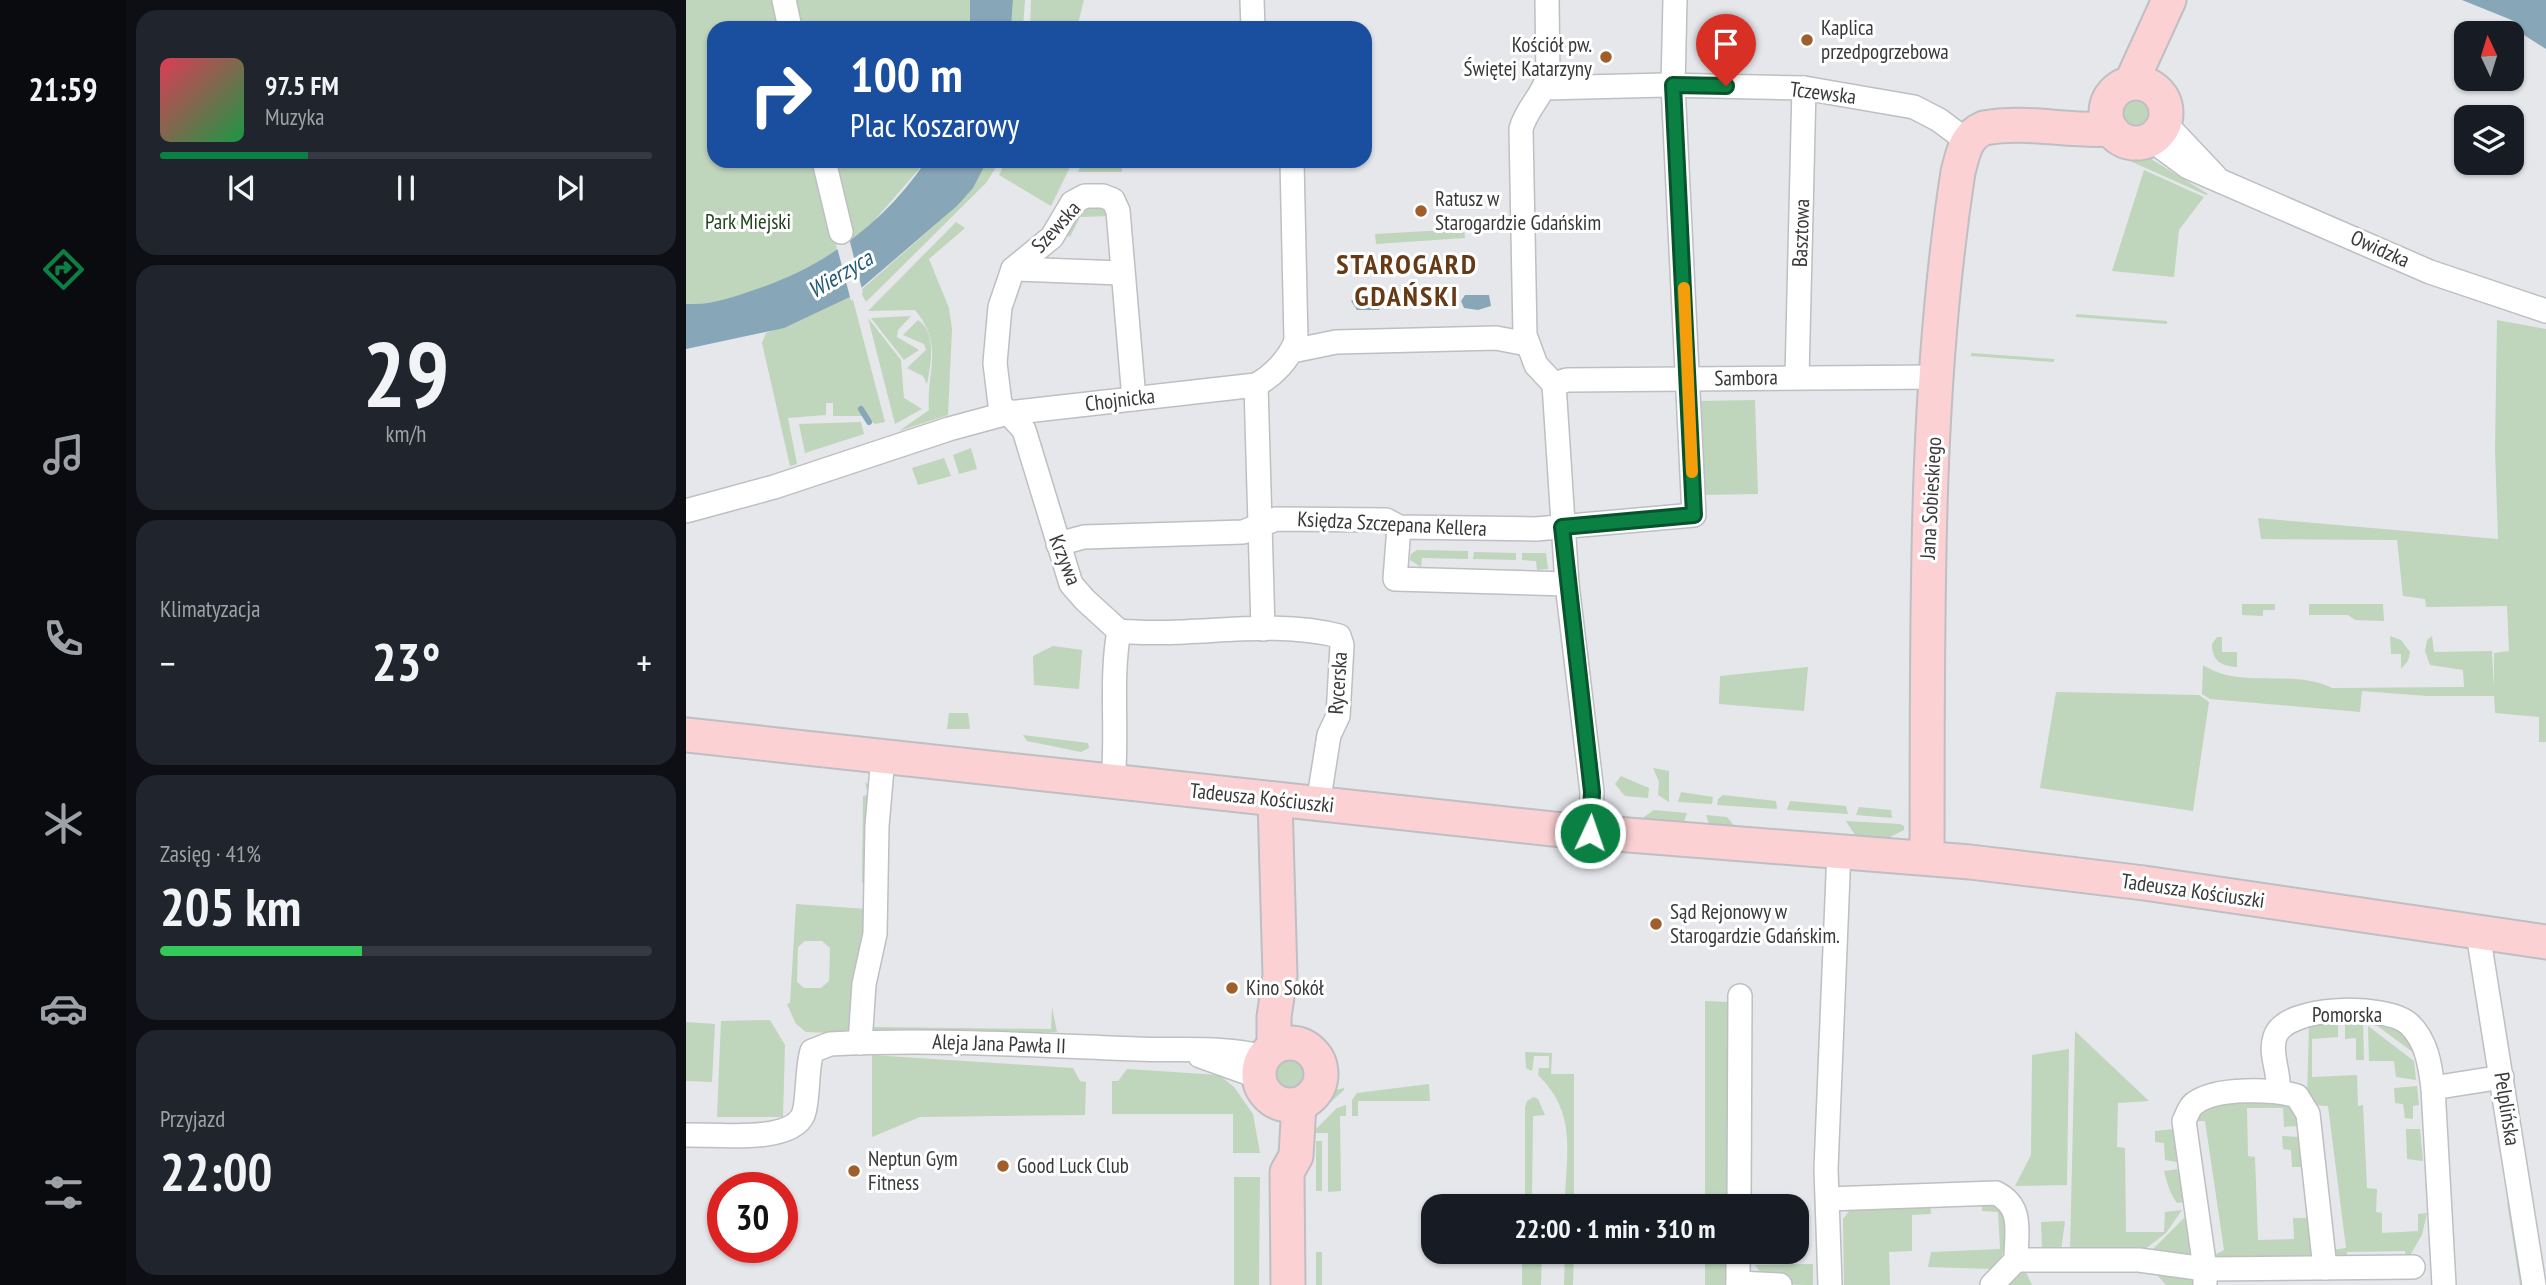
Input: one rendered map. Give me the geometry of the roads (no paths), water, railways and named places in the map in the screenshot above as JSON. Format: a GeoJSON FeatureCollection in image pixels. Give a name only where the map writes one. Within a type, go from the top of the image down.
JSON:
{"type":"FeatureCollection","features":[{"type":"Feature","properties":{"kind":"street"},"geometry":{"type":"LineString","coordinates":[[784,0],[788,21]]}},
{"type":"Feature","properties":{"kind":"street"},"geometry":{"type":"LineString","coordinates":[[1252,0],[1253,21]]}},
{"type":"Feature","properties":{"kind":"street"},"geometry":{"type":"LineString","coordinates":[[1547,0],[1549,58],[1545,88],[1524,117],[1521,130],[1527,344],[1536,365],[1554,384],[1567,584],[1592,792],[1590,833]]}},
{"type":"Feature","properties":{"kind":"street"},"geometry":{"type":"LineString","coordinates":[[1675,0],[1673,85],[1688,380]]}},
{"type":"Feature","properties":{"kind":"street"},"geometry":{"type":"LineString","coordinates":[[1967,142],[1975,132],[1984,128],[2043,124],[2075,111],[2126,102],[2164,104],[2157,131],[2133,143],[2124,141],[2126,102],[2168,3]]}},
{"type":"Feature","properties":{"kind":"street","name":"Tczewska"},"geometry":{"type":"LineString","coordinates":[[1545,88],[1673,85],[1804,88],[1914,107],[1951,127],[1967,142]]}},
{"type":"Feature","properties":{"kind":"street","name":"Basztowa"},"geometry":{"type":"LineString","coordinates":[[1797,377],[1804,88]]}},
{"type":"Feature","properties":{"kind":"street","name":"Owidzka"},"geometry":{"type":"LineString","coordinates":[[2157,131],[2203,160],[2217,178],[2430,271],[2546,311]]}},
{"type":"Feature","properties":{"kind":"street","name":"Jana Sobieskiego"},"geometry":{"type":"LineString","coordinates":[[1927,858],[1926,593],[1938,377],[1954,201],[1967,142]]}},
{"type":"Feature","properties":{"kind":"street"},"geometry":{"type":"LineString","coordinates":[[826,168],[841,232]]}},
{"type":"Feature","properties":{"kind":"street"},"geometry":{"type":"LineString","coordinates":[[1288,356],[1297,331],[1292,168]]}},
{"type":"Feature","properties":{"kind":"street","name":"Szewska"},"geometry":{"type":"LineString","coordinates":[[1008,413],[1000,404],[995,363],[1000,307],[1013,269],[1052,237],[1072,203],[1085,196],[1103,196],[1113,200],[1118,211],[1121,273]]}},
{"type":"Feature","properties":{"kind":"street"},"geometry":{"type":"LineString","coordinates":[[1013,269],[1121,273],[1134,399]]}},
{"type":"Feature","properties":{"kind":"street"},"geometry":{"type":"LineString","coordinates":[[1263,629],[1256,385],[1288,356],[1336,342],[1496,338],[1527,344]]}},
{"type":"Feature","properties":{"kind":"street","name":"Sambora"},"geometry":{"type":"LineString","coordinates":[[1554,384],[1567,380],[1938,377]]}},
{"type":"Feature","properties":{"kind":"street","name":"Księdza Szczepana Kellera"},"geometry":{"type":"LineString","coordinates":[[1058,544],[1084,537],[1243,531],[1276,519],[1387,520],[1399,527],[1562,527],[1694,515],[1688,380]]}},
{"type":"Feature","properties":{"kind":"street","name":"Chojnicka"},"geometry":{"type":"LineString","coordinates":[[686,511],[782,484],[949,429],[1008,413],[1256,385]]}},
{"type":"Feature","properties":{"kind":"street","name":"Krzywa"},"geometry":{"type":"LineString","coordinates":[[1008,413],[1024,430],[1071,584],[1119,631]]}},
{"type":"Feature","properties":{"kind":"street"},"geometry":{"type":"LineString","coordinates":[[1399,527],[1395,579],[1567,584]]}},
{"type":"Feature","properties":{"kind":"street","name":"Rycerska"},"geometry":{"type":"LineString","coordinates":[[1119,631],[1263,629],[1321,631],[1339,636],[1342,645],[1338,716],[1329,735],[1318,804]]}},
{"type":"Feature","properties":{"kind":"street"},"geometry":{"type":"LineString","coordinates":[[1113,782],[1116,756],[1115,651],[1119,631]]}},
{"type":"Feature","properties":{"kind":"street","name":"Tadeusza Kościuszki"},"geometry":{"type":"LineString","coordinates":[[686,735],[1590,833],[1927,858],[2144,883],[2546,942]]}},
{"type":"Feature","properties":{"kind":"street"},"geometry":{"type":"LineString","coordinates":[[860,1043],[864,984],[876,934],[877,827],[883,757]]}},
{"type":"Feature","properties":{"kind":"street"},"geometry":{"type":"LineString","coordinates":[[1275,800],[1280,976],[1274,1017],[1278,1072],[1276,1157],[1287,1172],[1288,1285]]}},
{"type":"Feature","properties":{"kind":"street"},"geometry":{"type":"LineString","coordinates":[[1830,1285],[1826,1169],[1839,850]]}},
{"type":"Feature","properties":{"kind":"street","name":"Pelplińska"},"geometry":{"type":"LineString","coordinates":[[2482,933],[2480,946],[2534,1285]]}},
{"type":"Feature","properties":{"kind":"street"},"geometry":{"type":"LineString","coordinates":[[1739,1194],[1740,996]]}},
{"type":"Feature","properties":{"kind":"street","name":"Pomorska"},"geometry":{"type":"LineString","coordinates":[[2278,1090],[2273,1052],[2275,1034],[2292,1018],[2311,1012],[2387,1013],[2407,1022],[2421,1038],[2428,1056],[2433,1088],[2444,1285]]}},
{"type":"Feature","properties":{"kind":"street","name":"Aleja Jana Pawła II"},"geometry":{"type":"LineString","coordinates":[[686,1135],[771,1135],[795,1125],[804,1114],[807,1069],[812,1051],[830,1044],[964,1041],[1187,1051],[1236,1049],[1278,1072]]}},
{"type":"Feature","properties":{"kind":"street"},"geometry":{"type":"LineString","coordinates":[[2433,1088],[2502,1077]]}},
{"type":"Feature","properties":{"kind":"street"},"geometry":{"type":"LineString","coordinates":[[2205,1277],[2184,1121],[2194,1103],[2212,1094],[2278,1090],[2297,1096],[2308,1114],[2325,1268]]}},
{"type":"Feature","properties":{"kind":"street"},"geometry":{"type":"LineString","coordinates":[[1828,1199],[1996,1192],[2010,1200],[2016,1213],[2016,1260],[1992,1285]]}},
{"type":"Feature","properties":{"kind":"street"},"geometry":{"type":"LineString","coordinates":[[2016,1260],[2138,1261],[2205,1277],[2325,1268],[2413,1267]]}},
{"type":"Feature","properties":{"kind":"street"},"geometry":{"type":"LineString","coordinates":[[1738,1264],[1738,1284],[1780,1285]]}},
{"type":"Feature","properties":{"kind":"water"},"geometry":{"type":"Polygon","coordinates":[[[970,0],[1013,0],[1012,21],[970,21],[970,0]]]}},
{"type":"Feature","properties":{"kind":"water"},"geometry":{"type":"Polygon","coordinates":[[[2462,0],[2546,0],[2546,49],[2524,35],[2524,21],[2514,21],[2462,0]]]}},
{"type":"Feature","properties":{"kind":"water","name":"Wierzyca"},"geometry":{"type":"Polygon","coordinates":[[[921,168],[983,168],[973,188],[957,206],[852,296],[784,328],[686,349],[686,304],[725,299],[801,271],[870,225],[921,168]]]}},
{"type":"Feature","properties":{"kind":"water"},"geometry":{"type":"Polygon","coordinates":[[[1359,295],[1379,296],[1383,305],[1379,310],[1357,310],[1351,301],[1359,295]]]}},
{"type":"Feature","properties":{"kind":"water"},"geometry":{"type":"Polygon","coordinates":[[[1465,295],[1489,295],[1491,306],[1478,310],[1464,308],[1461,301],[1465,295]]]}},
{"type":"Feature","properties":{"kind":"waterway"},"geometry":{"type":"LineString","coordinates":[[861,409],[869,422]]}},
{"type":"Feature","properties":{"kind":"place","name":"Kaplica przedpogrzebowa"},"geometry":{"type":"Point","coordinates":[1807,40]}},
{"type":"Feature","properties":{"kind":"place","name":"Kościół pw. Świętej Katarzyny"},"geometry":{"type":"Point","coordinates":[1606,57]}},
{"type":"Feature","properties":{"kind":"place","name":"Ratusz w Starogardzie Gdańskim"},"geometry":{"type":"Point","coordinates":[1421,211]}},
{"type":"Feature","properties":{"kind":"place","name":"Sąd Rejonowy w Starogardzie Gdańskim."},"geometry":{"type":"Point","coordinates":[1656,924]}},
{"type":"Feature","properties":{"kind":"place","name":"Kino Sokół"},"geometry":{"type":"Point","coordinates":[1232,988]}},
{"type":"Feature","properties":{"kind":"place","name":"Good Luck Club"},"geometry":{"type":"Point","coordinates":[1003,1166]}},
{"type":"Feature","properties":{"kind":"place","name":"Neptun Gym Fitness"},"geometry":{"type":"Point","coordinates":[854,1171]}},
{"type":"Feature","properties":{"kind":"district","name":"STAROGARD GDAŃSKI"},"geometry":{"type":"Point","coordinates":[1407,280]}},
{"type":"Feature","properties":{"kind":"park label","name":"Park Miejski"},"geometry":{"type":"Point","coordinates":[748,222]}}]}
